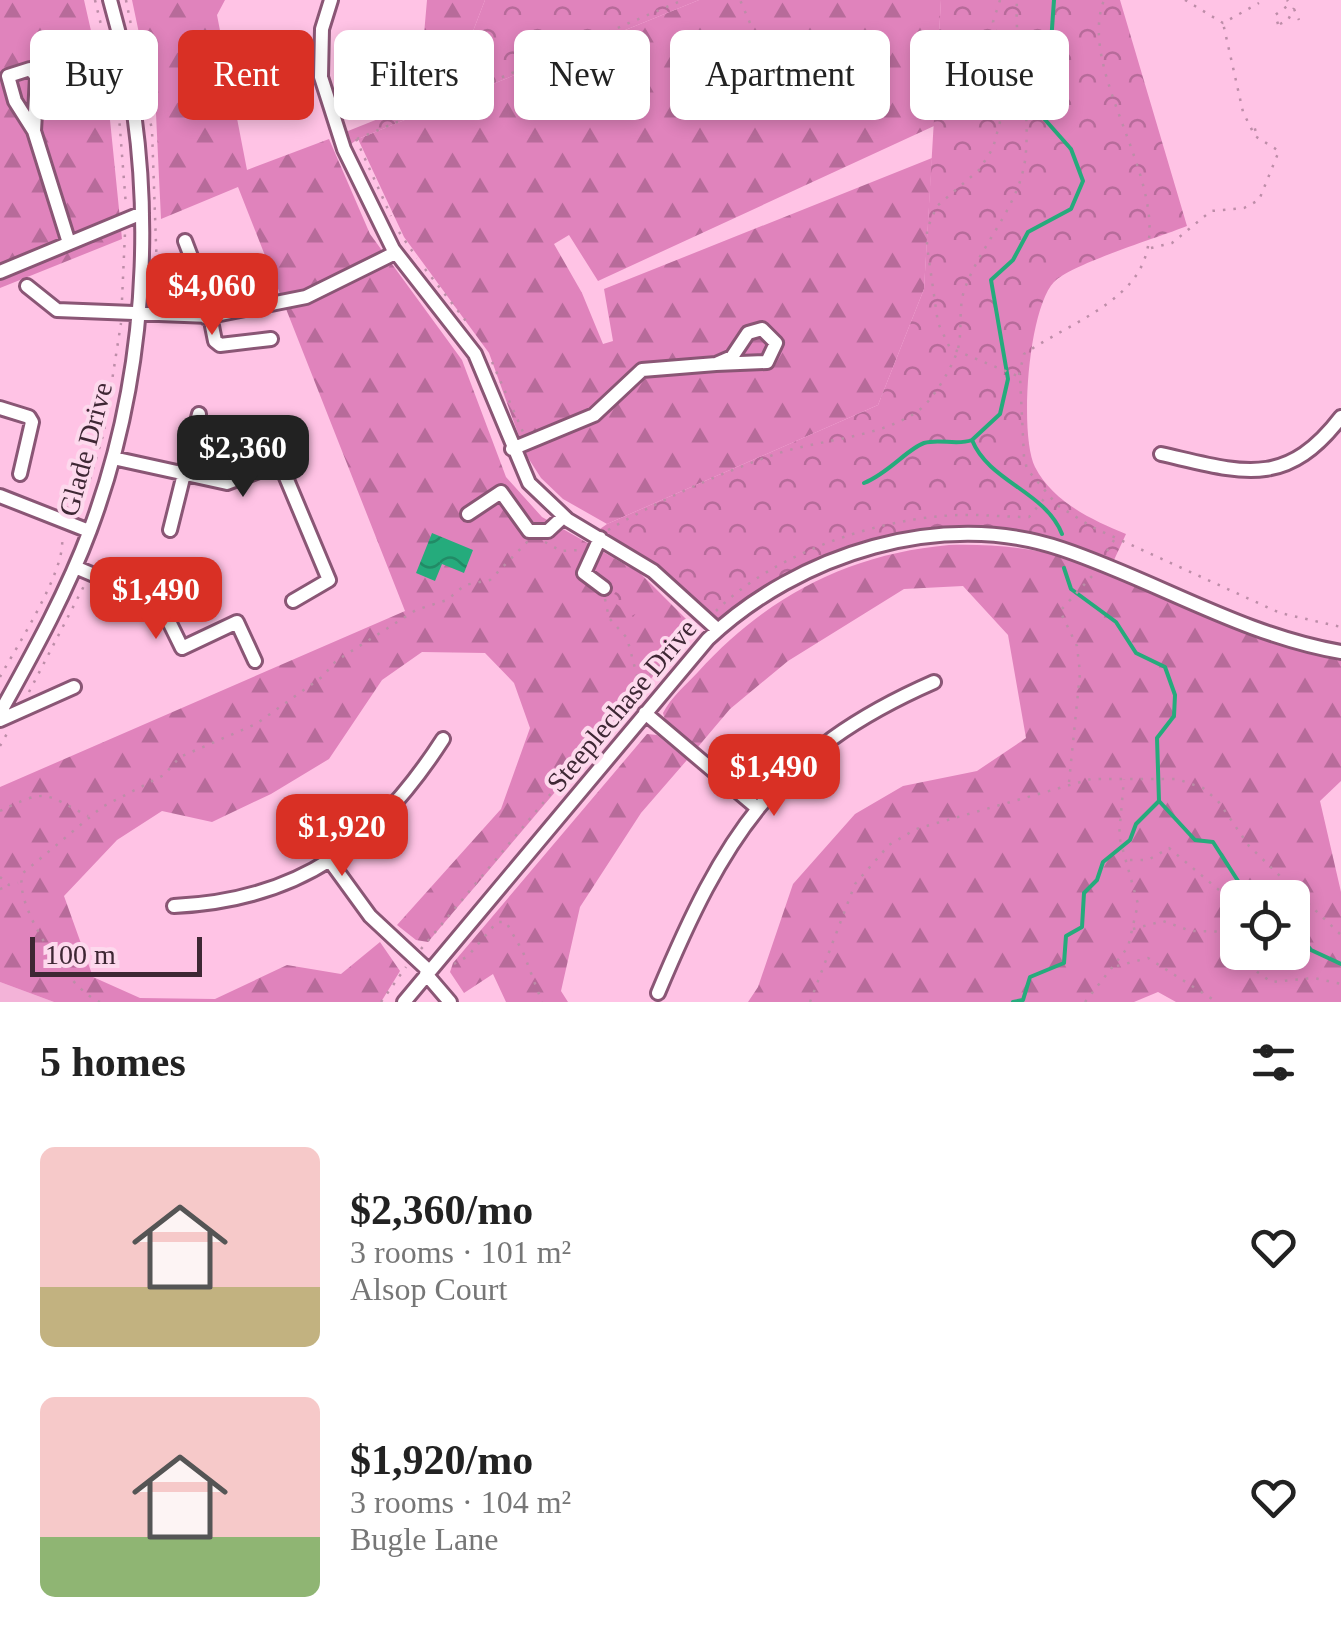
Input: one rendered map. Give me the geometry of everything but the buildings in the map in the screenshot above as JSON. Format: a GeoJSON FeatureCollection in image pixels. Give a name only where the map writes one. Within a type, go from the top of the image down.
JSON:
{"type":"FeatureCollection","features":[{"type":"Feature","properties":{"kind":"street","name":"Glade Drive"},"geometry":{"type":"LineString","coordinates":[[0,716],[89,531],[113,458],[138,316],[142,213],[134,116],[110,0]]}},
{"type":"Feature","properties":{"kind":"street"},"geometry":{"type":"LineString","coordinates":[[331,0],[322,29],[321,77],[342,146],[395,253],[475,354],[529,482],[563,517],[653,571],[718,630]]}},
{"type":"Feature","properties":{"kind":"street"},"geometry":{"type":"LineString","coordinates":[[34,131],[70,244]]}},
{"type":"Feature","properties":{"kind":"street"},"geometry":{"type":"LineString","coordinates":[[0,272],[142,213]]}},
{"type":"Feature","properties":{"kind":"street"},"geometry":{"type":"LineString","coordinates":[[185,241],[203,288],[215,342],[220,346],[270,339]]}},
{"type":"Feature","properties":{"kind":"street"},"geometry":{"type":"LineString","coordinates":[[26,286],[58,310],[208,317],[306,297],[395,253]]}},
{"type":"Feature","properties":{"kind":"street"},"geometry":{"type":"LineString","coordinates":[[512,449],[594,415],[642,370],[716,364]]}},
{"type":"Feature","properties":{"kind":"street"},"geometry":{"type":"LineString","coordinates":[[0,408],[29,416],[32,422],[20,474]]}},
{"type":"Feature","properties":{"kind":"street"},"geometry":{"type":"LineString","coordinates":[[170,530],[198,414]]}},
{"type":"Feature","properties":{"kind":"street"},"geometry":{"type":"LineString","coordinates":[[1161,454],[1234,470],[1265,472],[1304,456],[1341,417]]}},
{"type":"Feature","properties":{"kind":"street"},"geometry":{"type":"LineString","coordinates":[[113,458],[227,483],[280,463],[329,580],[293,600]]}},
{"type":"Feature","properties":{"kind":"street"},"geometry":{"type":"LineString","coordinates":[[468,514],[501,492],[528,531],[548,532],[563,517]]}},
{"type":"Feature","properties":{"kind":"street"},"geometry":{"type":"LineString","coordinates":[[0,496],[89,531]]}},
{"type":"Feature","properties":{"kind":"street","name":"Steeplechase Drive"},"geometry":{"type":"LineString","coordinates":[[404,1002],[430,976],[645,713],[718,630],[791,580],[854,553],[917,539],[980,536],[1060,548],[1263,633],[1341,652]]}},
{"type":"Feature","properties":{"kind":"street"},"geometry":{"type":"LineString","coordinates":[[599,537],[584,573],[604,588]]}},
{"type":"Feature","properties":{"kind":"street"},"geometry":{"type":"LineString","coordinates":[[74,567],[160,603],[182,648],[237,622],[255,661]]}},
{"type":"Feature","properties":{"kind":"street"},"geometry":{"type":"LineString","coordinates":[[658,994],[702,892],[756,807],[784,776],[838,733],[934,682]]}},
{"type":"Feature","properties":{"kind":"street"},"geometry":{"type":"LineString","coordinates":[[0,716],[74,687]]}},
{"type":"Feature","properties":{"kind":"street"},"geometry":{"type":"LineString","coordinates":[[645,713],[756,807]]}},
{"type":"Feature","properties":{"kind":"street"},"geometry":{"type":"LineString","coordinates":[[174,906],[254,895],[330,862],[384,819],[442,739]]}},
{"type":"Feature","properties":{"kind":"street"},"geometry":{"type":"LineString","coordinates":[[330,862],[370,916],[430,976],[450,1002]]}},
{"type":"Feature","properties":{"kind":"path"},"geometry":{"type":"LineString","coordinates":[[64,508],[73,509],[85,496],[104,432],[122,314],[125,160],[117,92],[96,0]]}},
{"type":"Feature","properties":{"kind":"path"},"geometry":{"type":"LineString","coordinates":[[126,0],[152,130],[158,203],[154,296],[168,305]]}},
{"type":"Feature","properties":{"kind":"path"},"geometry":{"type":"LineString","coordinates":[[342,146],[682,0]]}},
{"type":"Feature","properties":{"kind":"path"},"geometry":{"type":"LineString","coordinates":[[740,0],[750,22],[748,30]]}},
{"type":"Feature","properties":{"kind":"path"},"geometry":{"type":"LineString","coordinates":[[1000,0],[993,22],[1007,65],[1008,88],[993,148],[978,170],[936,206],[927,229],[938,323],[946,342],[957,353],[1017,376]]}},
{"type":"Feature","properties":{"kind":"path"},"geometry":{"type":"LineString","coordinates":[[599,537],[772,456],[869,431],[918,411],[957,353],[958,312],[966,286],[1020,188],[1026,152],[1025,94],[1015,35],[1017,0]]}},
{"type":"Feature","properties":{"kind":"path"},"geometry":{"type":"LineString","coordinates":[[1104,0],[1098,16],[1101,56],[1136,154],[1148,249],[1131,283],[1024,354],[1017,376],[1028,469],[1074,517],[1280,612],[1341,627]]}},
{"type":"Feature","properties":{"kind":"path"},"geometry":{"type":"LineString","coordinates":[[1148,249],[1172,243],[1211,212],[1244,208],[1259,200],[1279,151],[1253,131],[1243,112],[1223,23],[1184,0]]}},
{"type":"Feature","properties":{"kind":"path"},"geometry":{"type":"LineString","coordinates":[[1223,23],[1259,3]]}},
{"type":"Feature","properties":{"kind":"path"},"geometry":{"type":"LineString","coordinates":[[1290,4],[1299,20]]}},
{"type":"Feature","properties":{"kind":"path"},"geometry":{"type":"LineString","coordinates":[[1253,131],[1264,127]]}},
{"type":"Feature","properties":{"kind":"path"},"geometry":{"type":"LineString","coordinates":[[1038,509],[1048,494]]}},
{"type":"Feature","properties":{"kind":"path"},"geometry":{"type":"LineString","coordinates":[[0,677],[63,552],[61,534],[54,530]]}},
{"type":"Feature","properties":{"kind":"path"},"geometry":{"type":"LineString","coordinates":[[100,1002],[76,989],[25,906],[20,883],[23,874],[90,817],[164,775],[180,757],[256,724],[322,678],[336,661],[416,610],[447,600],[465,586],[490,580],[536,535],[561,552],[580,550]]}},
{"type":"Feature","properties":{"kind":"path"},"geometry":{"type":"LineString","coordinates":[[1104,556],[1116,537]]}},
{"type":"Feature","properties":{"kind":"path"},"geometry":{"type":"LineString","coordinates":[[1069,784],[1080,673],[1077,646],[1060,611],[1090,584],[1095,571]]}},
{"type":"Feature","properties":{"kind":"path"},"geometry":{"type":"LineString","coordinates":[[0,746],[91,573]]}},
{"type":"Feature","properties":{"kind":"path"},"geometry":{"type":"LineString","coordinates":[[604,588],[610,618],[627,638],[640,687]]}},
{"type":"Feature","properties":{"kind":"path"},"geometry":{"type":"LineString","coordinates":[[381,1002],[413,958],[640,687],[688,634],[722,605]]}},
{"type":"Feature","properties":{"kind":"path"},"geometry":{"type":"LineString","coordinates":[[810,1002],[855,884],[889,845],[916,829],[1069,784],[1164,778],[1191,783],[1211,794],[1249,846],[1341,934]]}},
{"type":"Feature","properties":{"kind":"path"},"geometry":{"type":"LineString","coordinates":[[1085,1002],[1118,966],[1138,904],[1120,843],[1124,780]]}},
{"type":"Feature","properties":{"kind":"path"},"geometry":{"type":"LineString","coordinates":[[0,811],[27,796],[54,796],[90,817]]}},
{"type":"Feature","properties":{"kind":"path"},"geometry":{"type":"LineString","coordinates":[[1128,860],[1148,860],[1169,848],[1220,891]]}},
{"type":"Feature","properties":{"kind":"path"},"geometry":{"type":"LineString","coordinates":[[0,877],[9,885]]}},
{"type":"Feature","properties":{"kind":"path"},"geometry":{"type":"LineString","coordinates":[[0,889],[20,883]]}},
{"type":"Feature","properties":{"kind":"path"},"geometry":{"type":"LineString","coordinates":[[430,976],[468,956],[501,920],[523,952],[542,1002]]}},
{"type":"Feature","properties":{"kind":"path"},"geometry":{"type":"LineString","coordinates":[[1132,929],[1163,920],[1192,931],[1220,932]]}},
{"type":"Feature","properties":{"kind":"path"},"geometry":{"type":"LineString","coordinates":[[1118,966],[1148,958],[1217,1002]]}},
{"type":"Feature","properties":{"kind":"path"},"geometry":{"type":"LineString","coordinates":[[1256,970],[1271,982],[1314,978],[1341,984]]}},
{"type":"Feature","properties":{"kind":"shaded area"},"geometry":{"type":"Polygon","coordinates":[[[0,982],[54,1002],[0,1002],[0,982]]]}},
{"type":"Feature","properties":{"kind":"green space"},"geometry":{"type":"Polygon","coordinates":[[[0,0],[84,0],[91,30],[30,30],[30,120],[110,120],[122,239],[0,288],[0,0]]]}},
{"type":"Feature","properties":{"kind":"green space"},"geometry":{"type":"Polygon","coordinates":[[[132,0],[225,0],[217,15],[220,30],[178,30],[178,120],[237,120],[247,170],[329,139],[370,234],[462,360],[506,477],[542,517],[640,573],[690,623],[688,635],[428,942],[416,940],[397,925],[501,809],[530,728],[514,683],[485,653],[422,652],[382,680],[329,759],[271,794],[212,822],[162,811],[117,840],[64,896],[93,977],[140,998],[215,999],[287,965],[341,974],[380,942],[400,971],[381,1002],[54,1002],[0,982],[0,787],[405,611],[238,187],[161,219],[156,120],[158,30],[138,30],[132,0]]]}},
{"type":"Feature","properties":{"kind":"green space"},"geometry":{"type":"Polygon","coordinates":[[[427,0],[485,0],[473,30],[424,30],[427,0]]]}},
{"type":"Feature","properties":{"kind":"green space"},"geometry":{"type":"Polygon","coordinates":[[[485,0],[699,0],[625,30],[514,30],[514,75],[494,84],[494,30],[473,30],[485,0]]]}},
{"type":"Feature","properties":{"kind":"green space"},"geometry":{"type":"Polygon","coordinates":[[[699,0],[941,0],[939,30],[910,30],[910,120],[934,120],[934,126],[598,281],[569,235],[554,244],[582,293],[603,344],[613,341],[604,289],[932,158],[924,289],[878,405],[607,524],[563,499],[541,478],[525,453],[489,353],[404,237],[358,139],[405,120],[494,120],[494,84],[514,75],[514,120],[650,120],[650,30],[625,30],[699,0]]]}},
{"type":"Feature","properties":{"kind":"green space"},"geometry":{"type":"Polygon","coordinates":[[[941,0],[1120,0],[1187,226],[1096,259],[1054,282],[1045,296],[1032,344],[1027,402],[1030,451],[1043,479],[1074,508],[1126,534],[1114,560],[1048,545],[948,536],[821,565],[718,630],[679,592],[593,534],[607,524],[878,405],[924,289],[934,120],[1069,120],[1069,30],[939,30],[941,0]]]}},
{"type":"Feature","properties":{"kind":"green space"},"geometry":{"type":"Polygon","coordinates":[[[376,120],[405,120],[344,149],[338,135],[376,120]]]}},
{"type":"Feature","properties":{"kind":"green space"},"geometry":{"type":"Polygon","coordinates":[[[949,545],[1027,549],[1057,555],[1140,584],[1271,639],[1341,657],[1341,781],[1320,801],[1341,892],[1341,1002],[1176,1002],[1158,992],[1134,1002],[748,1002],[758,987],[793,884],[855,814],[903,786],[977,771],[1026,738],[1008,635],[963,586],[904,589],[788,661],[730,709],[697,748],[666,724],[663,713],[675,696],[752,622],[811,584],[877,558],[949,545]]]}},
{"type":"Feature","properties":{"kind":"green space"},"geometry":{"type":"Polygon","coordinates":[[[623,583],[646,601],[633,617],[610,599],[623,583]]]}},
{"type":"Feature","properties":{"kind":"green space"},"geometry":{"type":"Polygon","coordinates":[[[647,734],[657,735],[687,760],[641,813],[580,907],[561,991],[568,1002],[506,1002],[493,974],[464,993],[450,972],[453,963],[647,734]]]}},
{"type":"Feature","properties":{"kind":"water"},"geometry":{"type":"Polygon","coordinates":[[[432,533],[473,550],[464,573],[442,564],[435,581],[416,573],[432,533]]]}},
{"type":"Feature","properties":{"kind":"waterway"},"geometry":{"type":"LineString","coordinates":[[972,440],[1000,414],[1008,379],[991,280],[1013,260],[1028,232],[1071,209],[1083,181],[1071,149],[1040,114],[1037,96],[1050,57],[1054,0]]}},
{"type":"Feature","properties":{"kind":"waterway"},"geometry":{"type":"LineString","coordinates":[[972,440],[991,466],[1043,507],[1062,534]]}},
{"type":"Feature","properties":{"kind":"waterway"},"geometry":{"type":"LineString","coordinates":[[864,483],[924,443],[972,440]]}},
{"type":"Feature","properties":{"kind":"waterway"},"geometry":{"type":"LineString","coordinates":[[1064,568],[1071,589],[1116,622],[1136,653],[1165,667],[1175,695],[1174,716],[1157,738],[1159,801],[1195,840],[1213,842],[1237,880]]}},
{"type":"Feature","properties":{"kind":"waterway"},"geometry":{"type":"LineString","coordinates":[[1013,1002],[1023,1000],[1030,977],[1064,963],[1066,936],[1082,927],[1084,893],[1097,880],[1103,862],[1130,840],[1136,824],[1159,801]]}},
{"type":"Feature","properties":{"kind":"waterway"},"geometry":{"type":"LineString","coordinates":[[1310,949],[1341,964]]}}]}
